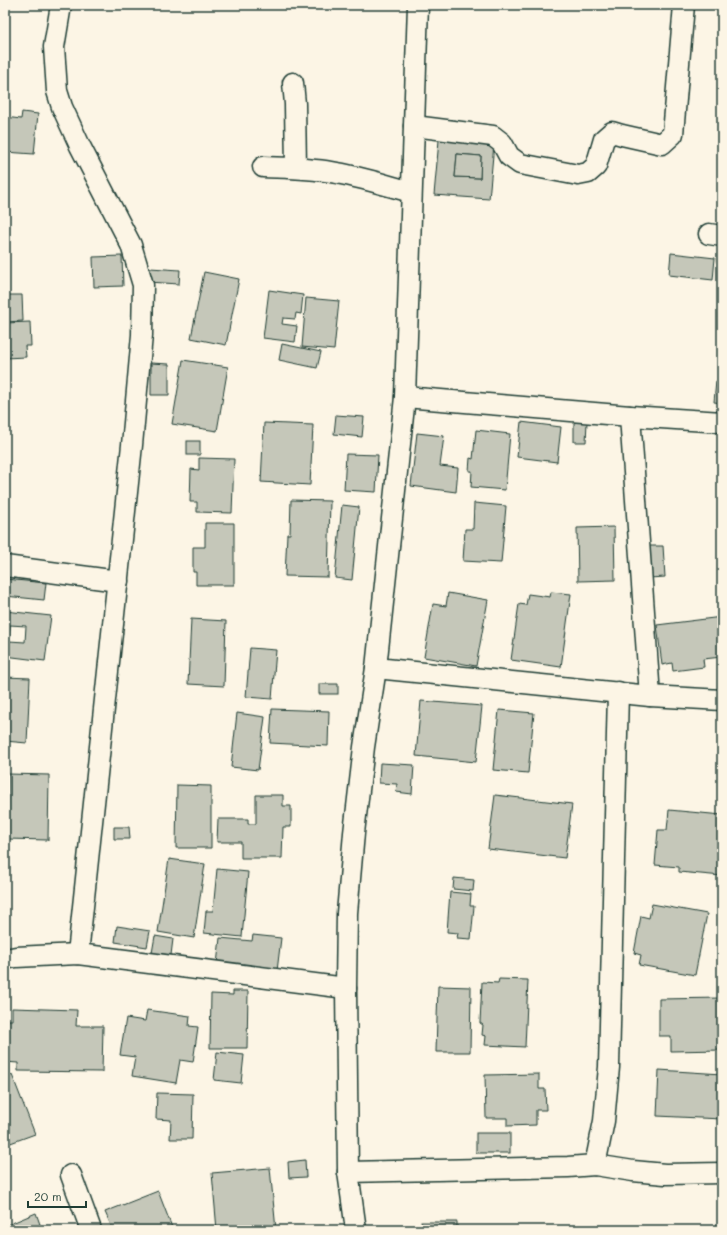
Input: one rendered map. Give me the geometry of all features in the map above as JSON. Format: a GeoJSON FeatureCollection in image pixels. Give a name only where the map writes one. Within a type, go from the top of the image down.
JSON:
{"type":"FeatureCollection","features":[{"type":"Feature","properties":{"kind":"street"},"geometry":{"type":"LineString","coordinates":[[61,5],[54,47],[57,91],[62,107],[80,146],[131,245],[143,284],[142,335],[118,581],[78,954]]}},
{"type":"Feature","properties":{"kind":"street"},"geometry":{"type":"LineString","coordinates":[[356,1230],[348,1172],[346,988],[347,913],[354,833],[364,747],[376,668],[405,397],[418,5]]}},
{"type":"Feature","properties":{"kind":"street"},"geometry":{"type":"LineString","coordinates":[[414,126],[493,136],[502,142],[509,156],[520,164],[578,174],[588,173],[596,166],[604,139],[612,132],[662,144],[673,134],[684,5]]}},
{"type":"Feature","properties":{"kind":"street"},"geometry":{"type":"LineString","coordinates":[[293,83],[295,104],[296,168]]}},
{"type":"Feature","properties":{"kind":"street"},"geometry":{"type":"LineString","coordinates":[[263,167],[296,168],[331,172],[362,178],[411,192]]}},
{"type":"Feature","properties":{"kind":"street"},"geometry":{"type":"LineString","coordinates":[[405,397],[630,416],[722,422]]}},
{"type":"Feature","properties":{"kind":"street"},"geometry":{"type":"LineString","coordinates":[[630,416],[650,696]]}},
{"type":"Feature","properties":{"kind":"street"},"geometry":{"type":"LineString","coordinates":[[5,566],[118,581]]}},
{"type":"Feature","properties":{"kind":"street"},"geometry":{"type":"LineString","coordinates":[[376,668],[650,696],[722,700]]}},
{"type":"Feature","properties":{"kind":"street"},"geometry":{"type":"LineString","coordinates":[[595,1165],[604,1121],[609,1067],[618,692]]}},
{"type":"Feature","properties":{"kind":"street"},"geometry":{"type":"LineString","coordinates":[[5,959],[16,957],[78,954],[346,988]]}},
{"type":"Feature","properties":{"kind":"street"},"geometry":{"type":"LineString","coordinates":[[348,1172],[568,1167],[595,1165],[633,1171],[659,1173],[722,1173]]}},
{"type":"Feature","properties":{"kind":"street"},"geometry":{"type":"LineString","coordinates":[[71,1175],[91,1230]]}},
{"type":"Feature","properties":{"kind":"building"},"geometry":{"type":"Polygon","coordinates":[[[22,112],[38,114],[34,154],[5,152],[5,117],[21,119],[22,112]]]}},
{"type":"Feature","properties":{"kind":"building"},"geometry":{"type":"Polygon","coordinates":[[[439,140],[494,144],[489,199],[434,195],[439,140]],[[457,154],[455,177],[480,178],[481,156],[457,154]]]}},
{"type":"Feature","properties":{"kind":"building"},"geometry":{"type":"Polygon","coordinates":[[[457,154],[481,156],[480,178],[455,177],[457,154]]]}},
{"type":"Feature","properties":{"kind":"building"},"geometry":{"type":"Polygon","coordinates":[[[671,253],[715,258],[713,280],[669,275],[671,253]]]}},
{"type":"Feature","properties":{"kind":"building"},"geometry":{"type":"Polygon","coordinates":[[[122,256],[123,286],[94,287],[93,257],[122,256]]]}},
{"type":"Feature","properties":{"kind":"building"},"geometry":{"type":"Polygon","coordinates":[[[150,268],[180,270],[179,284],[148,282],[150,268]]]}},
{"type":"Feature","properties":{"kind":"building"},"geometry":{"type":"Polygon","coordinates":[[[204,272],[239,279],[226,345],[191,338],[204,272]]]}},
{"type":"Feature","properties":{"kind":"building"},"geometry":{"type":"Polygon","coordinates":[[[269,290],[303,295],[301,314],[296,313],[295,319],[283,318],[282,324],[297,326],[295,342],[263,338],[269,290]]]}},
{"type":"Feature","properties":{"kind":"building"},"geometry":{"type":"Polygon","coordinates":[[[5,295],[22,295],[23,321],[5,322],[5,295]]]}},
{"type":"Feature","properties":{"kind":"building"},"geometry":{"type":"Polygon","coordinates":[[[306,298],[339,301],[334,350],[302,347],[306,298]]]}},
{"type":"Feature","properties":{"kind":"building"},"geometry":{"type":"Polygon","coordinates":[[[30,322],[31,346],[25,346],[26,357],[5,358],[5,323],[30,322]]]}},
{"type":"Feature","properties":{"kind":"building"},"geometry":{"type":"Polygon","coordinates":[[[282,344],[321,352],[317,368],[279,360],[282,344]]]}},
{"type":"Feature","properties":{"kind":"building"},"geometry":{"type":"Polygon","coordinates":[[[183,360],[228,367],[217,431],[172,424],[183,360]]]}},
{"type":"Feature","properties":{"kind":"building"},"geometry":{"type":"Polygon","coordinates":[[[151,363],[169,364],[169,395],[151,395],[151,363]]]}},
{"type":"Feature","properties":{"kind":"building"},"geometry":{"type":"Polygon","coordinates":[[[716,381],[722,382],[722,403],[714,402],[716,381]]]}},
{"type":"Feature","properties":{"kind":"building"},"geometry":{"type":"Polygon","coordinates":[[[336,415],[364,417],[362,437],[334,434],[336,415]]]}},
{"type":"Feature","properties":{"kind":"building"},"geometry":{"type":"Polygon","coordinates":[[[521,422],[561,427],[557,462],[517,457],[521,422]]]}},
{"type":"Feature","properties":{"kind":"building"},"geometry":{"type":"Polygon","coordinates":[[[574,422],[587,422],[586,442],[574,442],[574,422]]]}},
{"type":"Feature","properties":{"kind":"building"},"geometry":{"type":"Polygon","coordinates":[[[264,423],[313,425],[310,485],[261,482],[264,423]]]}},
{"type":"Feature","properties":{"kind":"building"},"geometry":{"type":"Polygon","coordinates":[[[476,430],[510,434],[505,490],[471,487],[472,471],[469,471],[470,458],[473,459],[476,430]]]}},
{"type":"Feature","properties":{"kind":"building"},"geometry":{"type":"Polygon","coordinates":[[[417,433],[444,436],[440,466],[458,468],[456,492],[411,486],[417,433]]]}},
{"type":"Feature","properties":{"kind":"building"},"geometry":{"type":"Polygon","coordinates":[[[187,441],[200,441],[200,455],[187,455],[187,441]]]}},
{"type":"Feature","properties":{"kind":"building"},"geometry":{"type":"Polygon","coordinates":[[[346,454],[378,455],[376,492],[344,490],[346,454]]]}},
{"type":"Feature","properties":{"kind":"building"},"geometry":{"type":"Polygon","coordinates":[[[199,458],[234,459],[232,513],[197,512],[197,502],[190,502],[191,469],[199,470],[199,458]]]}},
{"type":"Feature","properties":{"kind":"building"},"geometry":{"type":"Polygon","coordinates":[[[291,500],[330,501],[328,577],[285,576],[287,534],[290,534],[291,500]]]}},
{"type":"Feature","properties":{"kind":"building"},"geometry":{"type":"Polygon","coordinates":[[[474,503],[506,506],[501,563],[463,561],[465,529],[473,529],[474,503]]]}},
{"type":"Feature","properties":{"kind":"building"},"geometry":{"type":"Polygon","coordinates":[[[342,505],[359,507],[352,580],[335,578],[342,505]]]}},
{"type":"Feature","properties":{"kind":"building"},"geometry":{"type":"Polygon","coordinates":[[[205,523],[234,523],[234,585],[196,585],[196,572],[193,572],[193,547],[205,547],[205,523]]]}},
{"type":"Feature","properties":{"kind":"building"},"geometry":{"type":"Polygon","coordinates":[[[614,527],[615,580],[578,581],[577,528],[614,527]]]}},
{"type":"Feature","properties":{"kind":"building"},"geometry":{"type":"Polygon","coordinates":[[[647,546],[663,546],[665,577],[649,578],[647,546]]]}},
{"type":"Feature","properties":{"kind":"building"},"geometry":{"type":"Polygon","coordinates":[[[5,579],[46,583],[44,600],[5,596],[5,579]]]}},
{"type":"Feature","properties":{"kind":"building"},"geometry":{"type":"Polygon","coordinates":[[[551,592],[571,594],[561,667],[511,660],[519,604],[526,605],[528,594],[550,597],[551,592]]]}},
{"type":"Feature","properties":{"kind":"building"},"geometry":{"type":"Polygon","coordinates":[[[448,593],[488,600],[476,666],[424,657],[433,604],[446,606],[448,593]]]}},
{"type":"Feature","properties":{"kind":"building"},"geometry":{"type":"Polygon","coordinates":[[[5,611],[51,616],[45,661],[5,656],[5,611]],[[10,625],[9,641],[25,642],[26,626],[10,625]]]}},
{"type":"Feature","properties":{"kind":"building"},"geometry":{"type":"Polygon","coordinates":[[[722,617],[722,657],[703,659],[704,667],[673,671],[672,663],[662,665],[657,625],[722,617]]]}},
{"type":"Feature","properties":{"kind":"building"},"geometry":{"type":"Polygon","coordinates":[[[191,619],[226,621],[224,686],[188,684],[191,619]]]}},
{"type":"Feature","properties":{"kind":"building"},"geometry":{"type":"Polygon","coordinates":[[[250,648],[276,650],[272,699],[246,697],[250,648]]]}},
{"type":"Feature","properties":{"kind":"building"},"geometry":{"type":"Polygon","coordinates":[[[5,677],[30,678],[27,743],[5,741],[5,677]]]}},
{"type":"Feature","properties":{"kind":"building"},"geometry":{"type":"Polygon","coordinates":[[[319,684],[338,684],[338,694],[319,694],[319,684]]]}},
{"type":"Feature","properties":{"kind":"building"},"geometry":{"type":"Polygon","coordinates":[[[421,701],[482,706],[476,762],[416,756],[421,701]]]}},
{"type":"Feature","properties":{"kind":"building"},"geometry":{"type":"Polygon","coordinates":[[[272,709],[329,711],[328,746],[270,743],[272,709]]]}},
{"type":"Feature","properties":{"kind":"building"},"geometry":{"type":"Polygon","coordinates":[[[499,710],[534,713],[528,773],[493,770],[499,710]]]}},
{"type":"Feature","properties":{"kind":"building"},"geometry":{"type":"Polygon","coordinates":[[[237,713],[265,717],[258,770],[231,767],[237,713]]]}},
{"type":"Feature","properties":{"kind":"building"},"geometry":{"type":"Polygon","coordinates":[[[380,763],[414,765],[412,794],[396,792],[397,784],[379,783],[380,763]]]}},
{"type":"Feature","properties":{"kind":"building"},"geometry":{"type":"Polygon","coordinates":[[[8,774],[49,775],[48,840],[7,839],[8,774]]]}},
{"type":"Feature","properties":{"kind":"building"},"geometry":{"type":"Polygon","coordinates":[[[177,785],[211,786],[211,848],[176,848],[177,785]]]}},
{"type":"Feature","properties":{"kind":"building"},"geometry":{"type":"Polygon","coordinates":[[[256,795],[283,795],[283,806],[291,806],[291,827],[283,827],[282,858],[241,858],[241,842],[217,842],[218,819],[248,819],[248,824],[256,824],[256,795]]]}},
{"type":"Feature","properties":{"kind":"building"},"geometry":{"type":"Polygon","coordinates":[[[495,795],[572,804],[565,858],[488,849],[495,795]]]}},
{"type":"Feature","properties":{"kind":"building"},"geometry":{"type":"Polygon","coordinates":[[[669,810],[722,815],[722,876],[679,872],[679,867],[655,865],[658,830],[667,830],[669,810]]]}},
{"type":"Feature","properties":{"kind":"building"},"geometry":{"type":"Polygon","coordinates":[[[114,827],[129,827],[130,839],[114,839],[114,827]]]}},
{"type":"Feature","properties":{"kind":"building"},"geometry":{"type":"Polygon","coordinates":[[[169,859],[205,864],[194,938],[158,932],[169,859]]]}},
{"type":"Feature","properties":{"kind":"building"},"geometry":{"type":"Polygon","coordinates":[[[217,869],[248,872],[242,937],[204,933],[206,911],[213,911],[217,869]]]}},
{"type":"Feature","properties":{"kind":"building"},"geometry":{"type":"Polygon","coordinates":[[[454,878],[474,880],[473,891],[453,889],[454,878]]]}},
{"type":"Feature","properties":{"kind":"building"},"geometry":{"type":"Polygon","coordinates":[[[450,892],[471,894],[470,906],[474,906],[471,939],[457,938],[458,933],[447,932],[450,892]]]}},
{"type":"Feature","properties":{"kind":"building"},"geometry":{"type":"Polygon","coordinates":[[[652,904],[707,914],[695,975],[639,965],[641,955],[634,953],[641,916],[649,918],[652,904]]]}},
{"type":"Feature","properties":{"kind":"building"},"geometry":{"type":"Polygon","coordinates":[[[117,926],[150,931],[147,947],[115,942],[117,926]]]}},
{"type":"Feature","properties":{"kind":"building"},"geometry":{"type":"Polygon","coordinates":[[[253,935],[281,938],[277,971],[217,964],[220,938],[252,941],[253,935]]]}},
{"type":"Feature","properties":{"kind":"building"},"geometry":{"type":"Polygon","coordinates":[[[155,936],[173,939],[171,955],[152,953],[155,936]]]}},
{"type":"Feature","properties":{"kind":"building"},"geometry":{"type":"Polygon","coordinates":[[[499,979],[528,980],[525,1047],[485,1045],[486,1036],[482,1035],[483,1025],[480,1023],[482,982],[498,983],[499,979]]]}},
{"type":"Feature","properties":{"kind":"building"},"geometry":{"type":"Polygon","coordinates":[[[438,986],[471,987],[470,1052],[436,1052],[438,986]]]}},
{"type":"Feature","properties":{"kind":"building"},"geometry":{"type":"Polygon","coordinates":[[[233,991],[248,991],[247,1048],[210,1048],[211,994],[233,995],[233,991]]]}},
{"type":"Feature","properties":{"kind":"building"},"geometry":{"type":"Polygon","coordinates":[[[722,998],[722,1050],[671,1051],[671,1036],[659,1036],[659,999],[722,998]]]}},
{"type":"Feature","properties":{"kind":"building"},"geometry":{"type":"Polygon","coordinates":[[[12,1008],[77,1010],[76,1026],[103,1026],[102,1072],[18,1071],[18,1063],[5,1062],[5,1020],[12,1020],[12,1008]]]}},
{"type":"Feature","properties":{"kind":"building"},"geometry":{"type":"Polygon","coordinates":[[[147,1010],[190,1016],[189,1026],[198,1027],[193,1062],[180,1060],[176,1083],[132,1076],[135,1057],[120,1055],[126,1018],[145,1021],[147,1010]]]}},
{"type":"Feature","properties":{"kind":"building"},"geometry":{"type":"Polygon","coordinates":[[[217,1052],[244,1055],[241,1083],[214,1080],[217,1052]]]}},
{"type":"Feature","properties":{"kind":"building"},"geometry":{"type":"Polygon","coordinates":[[[659,1070],[722,1074],[722,1119],[657,1116],[659,1070]]]}},
{"type":"Feature","properties":{"kind":"building"},"geometry":{"type":"Polygon","coordinates":[[[539,1074],[539,1089],[545,1089],[546,1110],[536,1110],[536,1125],[507,1126],[507,1118],[486,1118],[485,1075],[539,1074]]]}},
{"type":"Feature","properties":{"kind":"building"},"geometry":{"type":"Polygon","coordinates":[[[12,1075],[35,1134],[5,1145],[5,1077],[12,1075]]]}},
{"type":"Feature","properties":{"kind":"building"},"geometry":{"type":"Polygon","coordinates":[[[157,1093],[193,1094],[192,1139],[170,1139],[171,1120],[156,1119],[157,1093]]]}},
{"type":"Feature","properties":{"kind":"building"},"geometry":{"type":"Polygon","coordinates":[[[476,1133],[510,1133],[510,1153],[476,1153],[476,1133]]]}},
{"type":"Feature","properties":{"kind":"building"},"geometry":{"type":"Polygon","coordinates":[[[305,1160],[306,1177],[289,1178],[288,1162],[305,1160]]]}},
{"type":"Feature","properties":{"kind":"building"},"geometry":{"type":"Polygon","coordinates":[[[270,1168],[276,1230],[217,1230],[212,1173],[270,1168]]]}},
{"type":"Feature","properties":{"kind":"building"},"geometry":{"type":"Polygon","coordinates":[[[158,1191],[173,1230],[113,1230],[105,1212],[158,1191]]]}},
{"type":"Feature","properties":{"kind":"building"},"geometry":{"type":"Polygon","coordinates":[[[36,1213],[42,1230],[5,1230],[5,1226],[36,1213]]]}},
{"type":"Feature","properties":{"kind":"building"},"geometry":{"type":"Polygon","coordinates":[[[421,1222],[457,1222],[457,1230],[421,1230],[421,1222]]]}}]}
